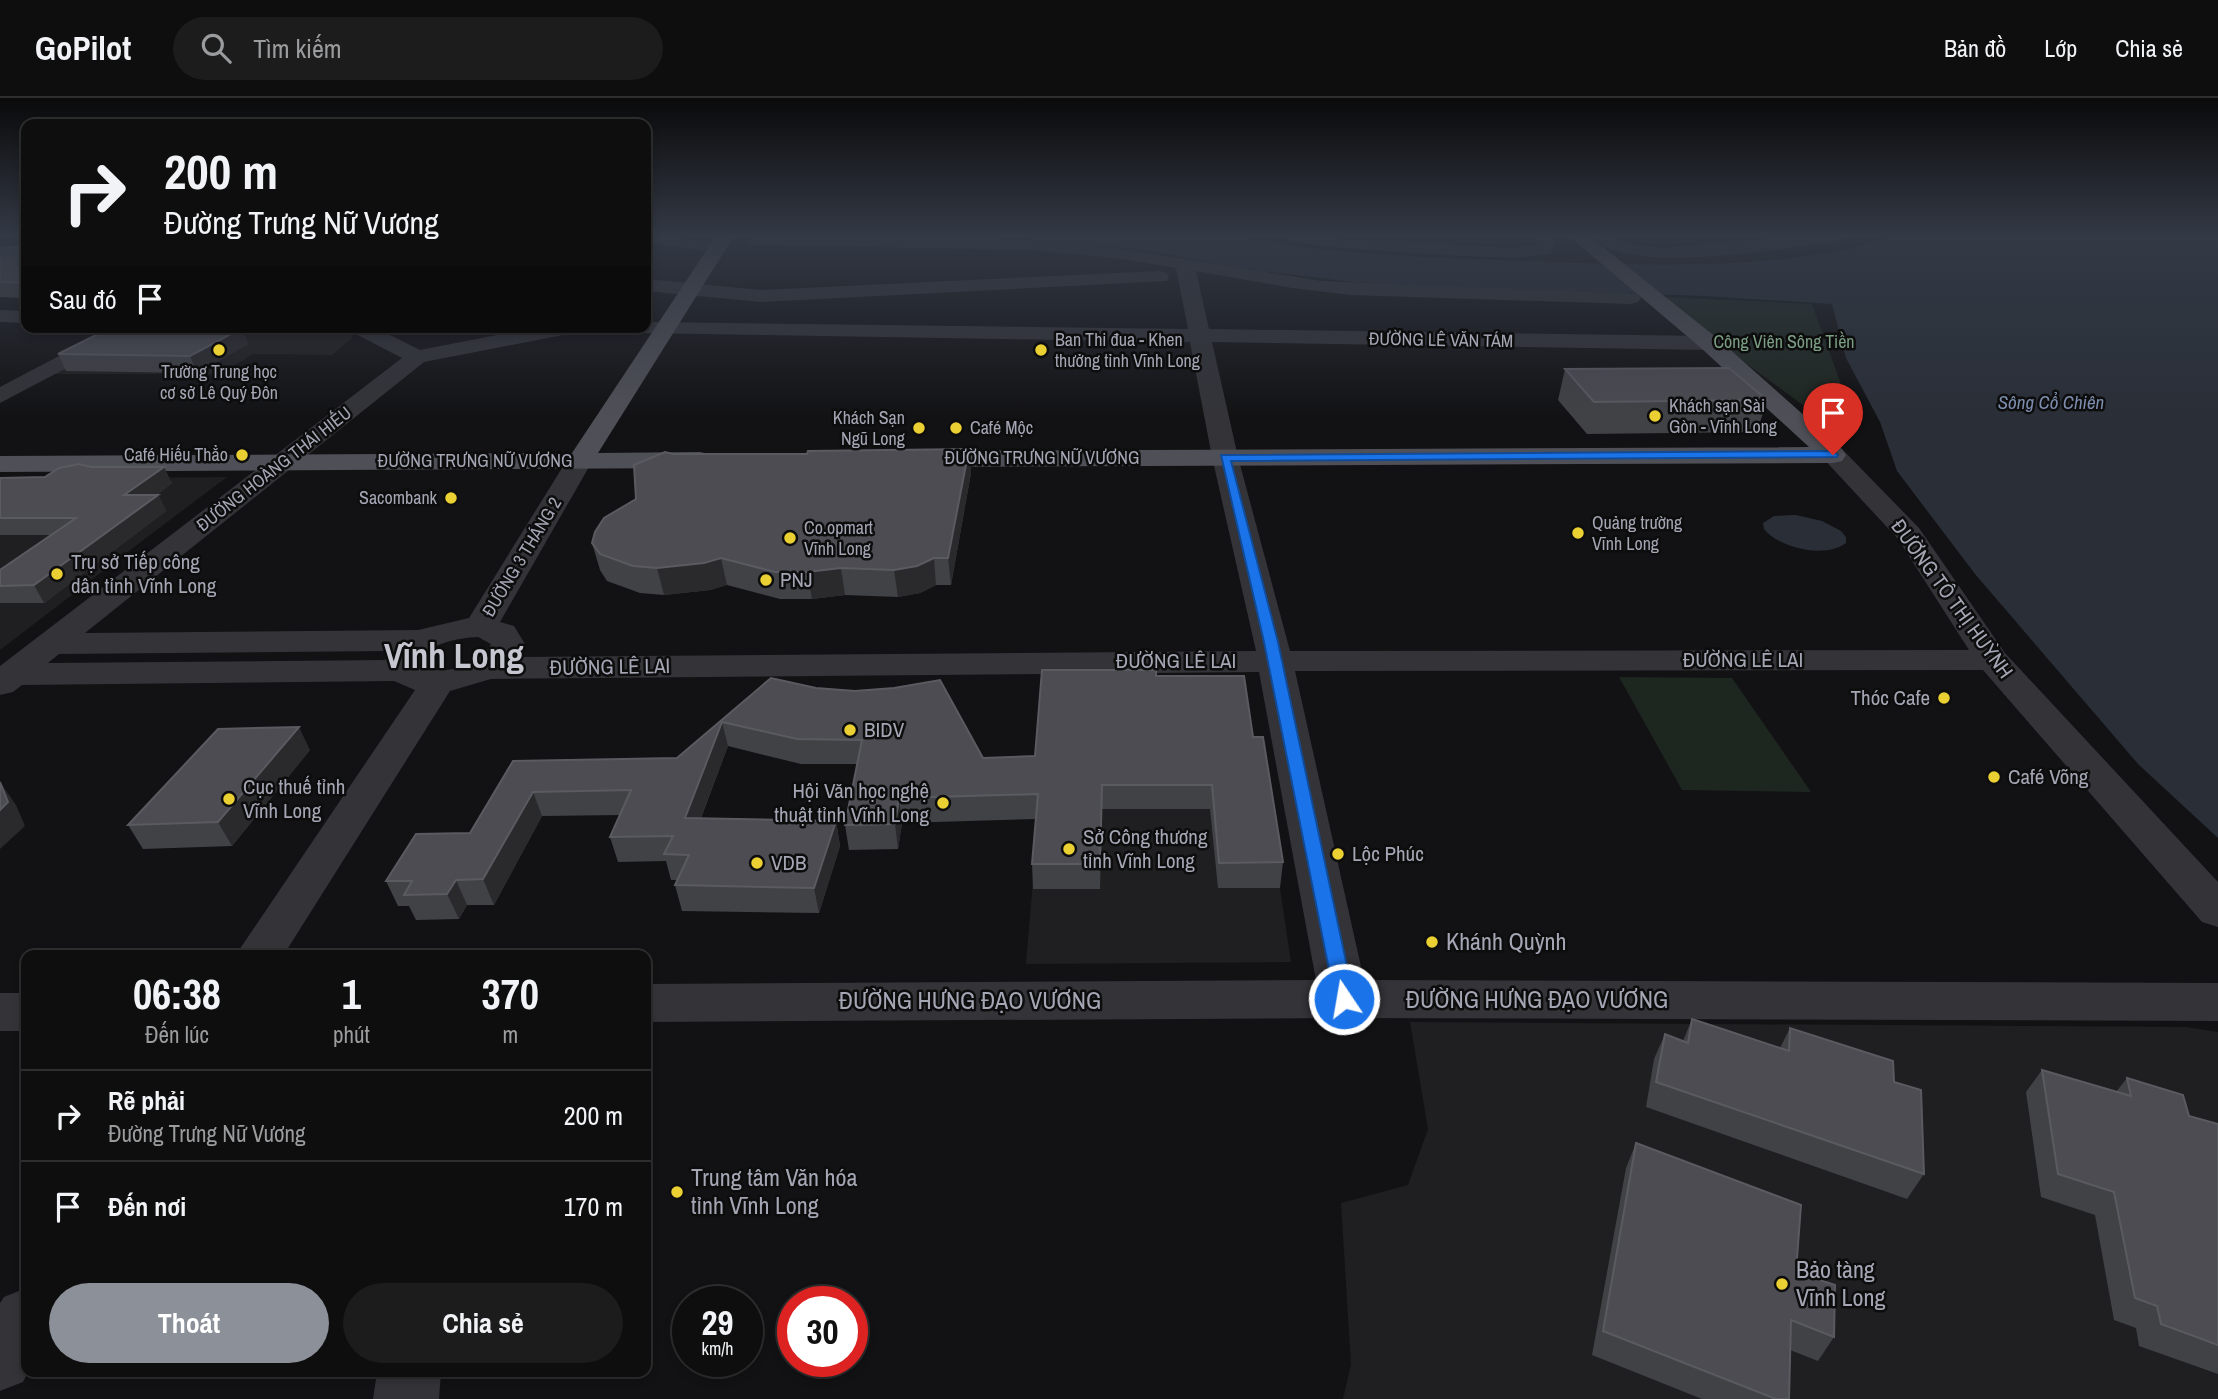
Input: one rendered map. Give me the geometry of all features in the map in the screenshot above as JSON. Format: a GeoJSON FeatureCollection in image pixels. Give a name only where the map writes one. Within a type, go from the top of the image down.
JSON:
{"type":"FeatureCollection","features":[{"type":"Feature","properties":{"kind":"main road","name":"ĐƯỜNG 3 THÁNG 2"},"geometry":{"type":"LineString","coordinates":[[580,460],[686,297]]}},
{"type":"Feature","properties":{"kind":"main road","name":"ĐƯỜNG TÔ THỊ HUỲNH"},"geometry":{"type":"LineString","coordinates":[[1652,297],[1833,455]]}},
{"type":"Feature","properties":{"kind":"main road","name":"ĐƯỜNG TRƯNG NỮ VƯƠNG"},"geometry":{"type":"LineString","coordinates":[[896,459],[1833,455]]}},
{"type":"Feature","properties":{"kind":"main road","name":"ĐƯỜNG TRƯNG NỮ VƯƠNG"},"geometry":{"type":"LineString","coordinates":[[0,464],[731,460]]}},
{"type":"Feature","properties":{"kind":"street"},"geometry":{"type":"LineString","coordinates":[[1191,297],[1225,457],[1272,651],[1344,999]]}},
{"type":"Feature","properties":{"kind":"street"},"geometry":{"type":"LineString","coordinates":[[1537,297],[1568,341]]}},
{"type":"Feature","properties":{"kind":"street"},"geometry":{"type":"LineString","coordinates":[[1571,297],[1631,298]]}},
{"type":"Feature","properties":{"kind":"street"},"geometry":{"type":"LineString","coordinates":[[0,316],[21,317]]}},
{"type":"Feature","properties":{"kind":"street","name":"ĐƯỜNG LÊ VĂN TÁM"},"geometry":{"type":"LineString","coordinates":[[651,329],[1709,344]]}},
{"type":"Feature","properties":{"kind":"street"},"geometry":{"type":"LineString","coordinates":[[0,396],[119,333]]}},
{"type":"Feature","properties":{"kind":"street"},"geometry":{"type":"LineString","coordinates":[[369,333],[417,357],[541,333]]}},
{"type":"Feature","properties":{"kind":"street","name":"ĐƯỜNG HOÀNG THÁI HIẾU"},"geometry":{"type":"LineString","coordinates":[[6,679],[417,357]]}},
{"type":"Feature","properties":{"kind":"street","name":"ĐƯỜNG TÔ THỊ HUỲNH"},"geometry":{"type":"LineString","coordinates":[[1833,455],[1909,534],[1986,649],[2218,911]]}},
{"type":"Feature","properties":{"kind":"street","name":"ĐƯỜNG 3 THÁNG 2"},"geometry":{"type":"LineString","coordinates":[[480,627],[580,460]]}},
{"type":"Feature","properties":{"kind":"street"},"geometry":{"type":"LineString","coordinates":[[420,676],[401,661],[407,652],[424,640],[448,631],[480,627],[504,633],[509,640],[496,660]]}},
{"type":"Feature","properties":{"kind":"street"},"geometry":{"type":"LineString","coordinates":[[51,643],[424,640]]}},
{"type":"Feature","properties":{"kind":"street","name":"ĐƯỜNG LÊ LAI"},"geometry":{"type":"LineString","coordinates":[[420,676],[458,679],[496,660],[1272,651],[1986,649]]}},
{"type":"Feature","properties":{"kind":"street"},"geometry":{"type":"LineString","coordinates":[[6,679],[420,676]]}},
{"type":"Feature","properties":{"kind":"street"},"geometry":{"type":"LineString","coordinates":[[261,950],[420,676]]}},
{"type":"Feature","properties":{"kind":"street","name":"ĐƯỜNG HƯNG ĐẠO VƯƠNG"},"geometry":{"type":"LineString","coordinates":[[651,1003],[1344,999],[2218,1002]]}},
{"type":"Feature","properties":{"kind":"street"},"geometry":{"type":"LineString","coordinates":[[0,1012],[21,1012]]}},
{"type":"Feature","properties":{"kind":"street"},"geometry":{"type":"LineString","coordinates":[[0,1359],[21,1326]]}},
{"type":"Feature","properties":{"kind":"street"},"geometry":{"type":"LineString","coordinates":[[406,1399],[409,1377]]}},
{"type":"Feature","properties":{"kind":"shaded area","name":"Trường Trung học cơ sở Lê Quý Đôn"},"geometry":{"type":"Polygon","coordinates":[[[130,333],[350,333],[352,338],[332,355],[253,354],[220,374],[51,374],[130,333]]]}},
{"type":"Feature","properties":{"kind":"shaded area"},"geometry":{"type":"Polygon","coordinates":[[[227,477],[146,538],[0,650],[0,479],[227,477]]]}},
{"type":"Feature","properties":{"kind":"shaded area"},"geometry":{"type":"Polygon","coordinates":[[[1043,761],[1261,761],[1291,962],[1026,964],[1043,761]]]}},
{"type":"Feature","properties":{"kind":"shaded area","name":"Bảo tàng Vĩnh Long"},"geometry":{"type":"Polygon","coordinates":[[[1410,1022],[2186,1027],[2218,1032],[2218,1399],[1343,1399],[1351,1364],[1341,1203],[1408,1185],[1428,1129],[1410,1022]]]}},
{"type":"Feature","properties":{"kind":"green space","name":"Công Viên Sông Tiền"},"geometry":{"type":"Polygon","coordinates":[[[1662,297],[1812,304],[1854,420],[1826,422],[1662,297]]]}},
{"type":"Feature","properties":{"kind":"green space"},"geometry":{"type":"Polygon","coordinates":[[[1619,677],[1732,678],[1811,792],[1682,790],[1619,677]]]}},
{"type":"Feature","properties":{"kind":"water","name":"Sông Cổ Chiên"},"geometry":{"type":"Polygon","coordinates":[[[1716,297],[2218,297],[2218,838],[2138,764],[1975,574],[1897,471],[1880,422],[1846,358],[1832,304],[1716,297]]]}},
{"type":"Feature","properties":{"kind":"water"},"geometry":{"type":"Polygon","coordinates":[[[1796,515],[1822,521],[1841,531],[1846,537],[1846,543],[1826,550],[1803,549],[1780,541],[1764,529],[1763,523],[1774,516],[1796,515]]]}},
{"type":"Feature","properties":{"kind":"building"},"geometry":{"type":"Polygon","coordinates":[[[100,333],[233,333],[190,356],[58,354],[100,333]]]}},
{"type":"Feature","properties":{"kind":"building"},"geometry":{"type":"Polygon","coordinates":[[[1729,368],[1767,400],[1594,402],[1565,369],[1729,368]]]}},
{"type":"Feature","properties":{"kind":"building","name":"Co.opmart Vĩnh Long"},"geometry":{"type":"Polygon","coordinates":[[[969,449],[948,558],[934,558],[917,566],[894,570],[841,568],[775,572],[721,558],[704,563],[657,568],[633,566],[600,554],[592,543],[604,518],[636,499],[634,465],[665,452],[807,454],[808,451],[969,449]]]}},
{"type":"Feature","properties":{"kind":"building"},"geometry":{"type":"Polygon","coordinates":[[[79,464],[91,467],[164,467],[124,495],[158,495],[34,585],[0,586],[0,570],[76,518],[0,518],[0,478],[45,477],[59,468],[79,464]]]}},
{"type":"Feature","properties":{"kind":"building"},"geometry":{"type":"Polygon","coordinates":[[[1042,670],[1156,670],[1156,676],[1244,676],[1253,737],[1263,737],[1283,862],[1219,863],[1212,785],[1102,785],[1100,864],[1032,864],[1038,794],[899,798],[895,824],[845,825],[862,740],[797,739],[722,722],[685,818],[836,821],[814,888],[675,885],[689,855],[664,854],[673,836],[610,837],[631,790],[533,792],[483,879],[456,880],[447,894],[404,895],[412,881],[386,881],[416,834],[470,833],[513,761],[677,758],[771,678],[816,688],[855,691],[940,680],[983,758],[1035,756],[1042,670]]]}},
{"type":"Feature","properties":{"kind":"building"},"geometry":{"type":"Polygon","coordinates":[[[299,727],[218,822],[128,825],[218,729],[299,727]]]}},
{"type":"Feature","properties":{"kind":"building"},"geometry":{"type":"Polygon","coordinates":[[[0,782],[8,802],[0,810],[0,782]]]}},
{"type":"Feature","properties":{"kind":"building"},"geometry":{"type":"Polygon","coordinates":[[[1692,1019],[1789,1051],[1790,1028],[1893,1061],[1894,1082],[1921,1090],[1924,1174],[1656,1082],[1665,1034],[1688,1043],[1692,1019]]]}},
{"type":"Feature","properties":{"kind":"building"},"geometry":{"type":"Polygon","coordinates":[[[2042,1070],[2131,1096],[2127,1078],[2183,1095],[2189,1116],[2218,1124],[2218,1345],[2161,1324],[2157,1306],[2135,1298],[2114,1192],[2058,1174],[2042,1070]]]}},
{"type":"Feature","properties":{"kind":"building"},"geometry":{"type":"Polygon","coordinates":[[[1636,1143],[1801,1205],[1796,1272],[1835,1285],[1834,1337],[1791,1320],[1789,1399],[1776,1399],[1603,1331],[1636,1143]]]}},
{"type":"Feature","properties":{"kind":"place","name":"Trường Trung học cơ sở Lê Quý Đôn"},"geometry":{"type":"Point","coordinates":[219,350]}},
{"type":"Feature","properties":{"kind":"place","name":"Ban Thi đua - Khen thưởng tỉnh Vĩnh Long"},"geometry":{"type":"Point","coordinates":[1041,350]}},
{"type":"Feature","properties":{"kind":"place","name":"Khách sạn Sài Gòn - Vĩnh Long"},"geometry":{"type":"Point","coordinates":[1655,416]}},
{"type":"Feature","properties":{"kind":"place","name":"Khách Sạn Ngũ Long"},"geometry":{"type":"Point","coordinates":[919,428]}},
{"type":"Feature","properties":{"kind":"place","name":"Café Mộc"},"geometry":{"type":"Point","coordinates":[956,428]}},
{"type":"Feature","properties":{"kind":"place","name":"Café Hiếu Thẳo"},"geometry":{"type":"Point","coordinates":[242,455]}},
{"type":"Feature","properties":{"kind":"place","name":"Sacombank"},"geometry":{"type":"Point","coordinates":[451,498]}},
{"type":"Feature","properties":{"kind":"place","name":"Quảng trường Vĩnh Long"},"geometry":{"type":"Point","coordinates":[1578,533]}},
{"type":"Feature","properties":{"kind":"place","name":"Co.opmart Vĩnh Long"},"geometry":{"type":"Point","coordinates":[790,538]}},
{"type":"Feature","properties":{"kind":"place","name":"Trụ sở Tiếp công dân tỉnh Vĩnh Long"},"geometry":{"type":"Point","coordinates":[57,574]}},
{"type":"Feature","properties":{"kind":"place","name":"PNJ"},"geometry":{"type":"Point","coordinates":[766,580]}},
{"type":"Feature","properties":{"kind":"place","name":"Thóc Cafe"},"geometry":{"type":"Point","coordinates":[1944,698]}},
{"type":"Feature","properties":{"kind":"place","name":"BIDV"},"geometry":{"type":"Point","coordinates":[850,730]}},
{"type":"Feature","properties":{"kind":"place","name":"Café Võng"},"geometry":{"type":"Point","coordinates":[1994,777]}},
{"type":"Feature","properties":{"kind":"place","name":"Cục thuế tỉnh Vĩnh Long"},"geometry":{"type":"Point","coordinates":[229,799]}},
{"type":"Feature","properties":{"kind":"place","name":"Hội Văn học nghệ thuật tỉnh Vĩnh Long"},"geometry":{"type":"Point","coordinates":[943,803]}},
{"type":"Feature","properties":{"kind":"place","name":"Sở Công thương tỉnh Vĩnh Long"},"geometry":{"type":"Point","coordinates":[1069,849]}},
{"type":"Feature","properties":{"kind":"place","name":"Lộc Phúc"},"geometry":{"type":"Point","coordinates":[1338,854]}},
{"type":"Feature","properties":{"kind":"place","name":"VDB"},"geometry":{"type":"Point","coordinates":[757,863]}},
{"type":"Feature","properties":{"kind":"place","name":"Khánh Quỳnh"},"geometry":{"type":"Point","coordinates":[1432,942]}},
{"type":"Feature","properties":{"kind":"place","name":"Trung tâm Văn hóa tỉnh Vĩnh Long"},"geometry":{"type":"Point","coordinates":[677,1192]}},
{"type":"Feature","properties":{"kind":"place","name":"Bảo tàng Vĩnh Long"},"geometry":{"type":"Point","coordinates":[1782,1284]}},
{"type":"Feature","properties":{"kind":"district","name":"Vĩnh Long"},"geometry":{"type":"Point","coordinates":[454,656]}},
{"type":"Feature","properties":{"kind":"route"},"geometry":{"type":"LineString","coordinates":[[1344,999],[1271,642],[1225,457],[1833,455]]}}]}
